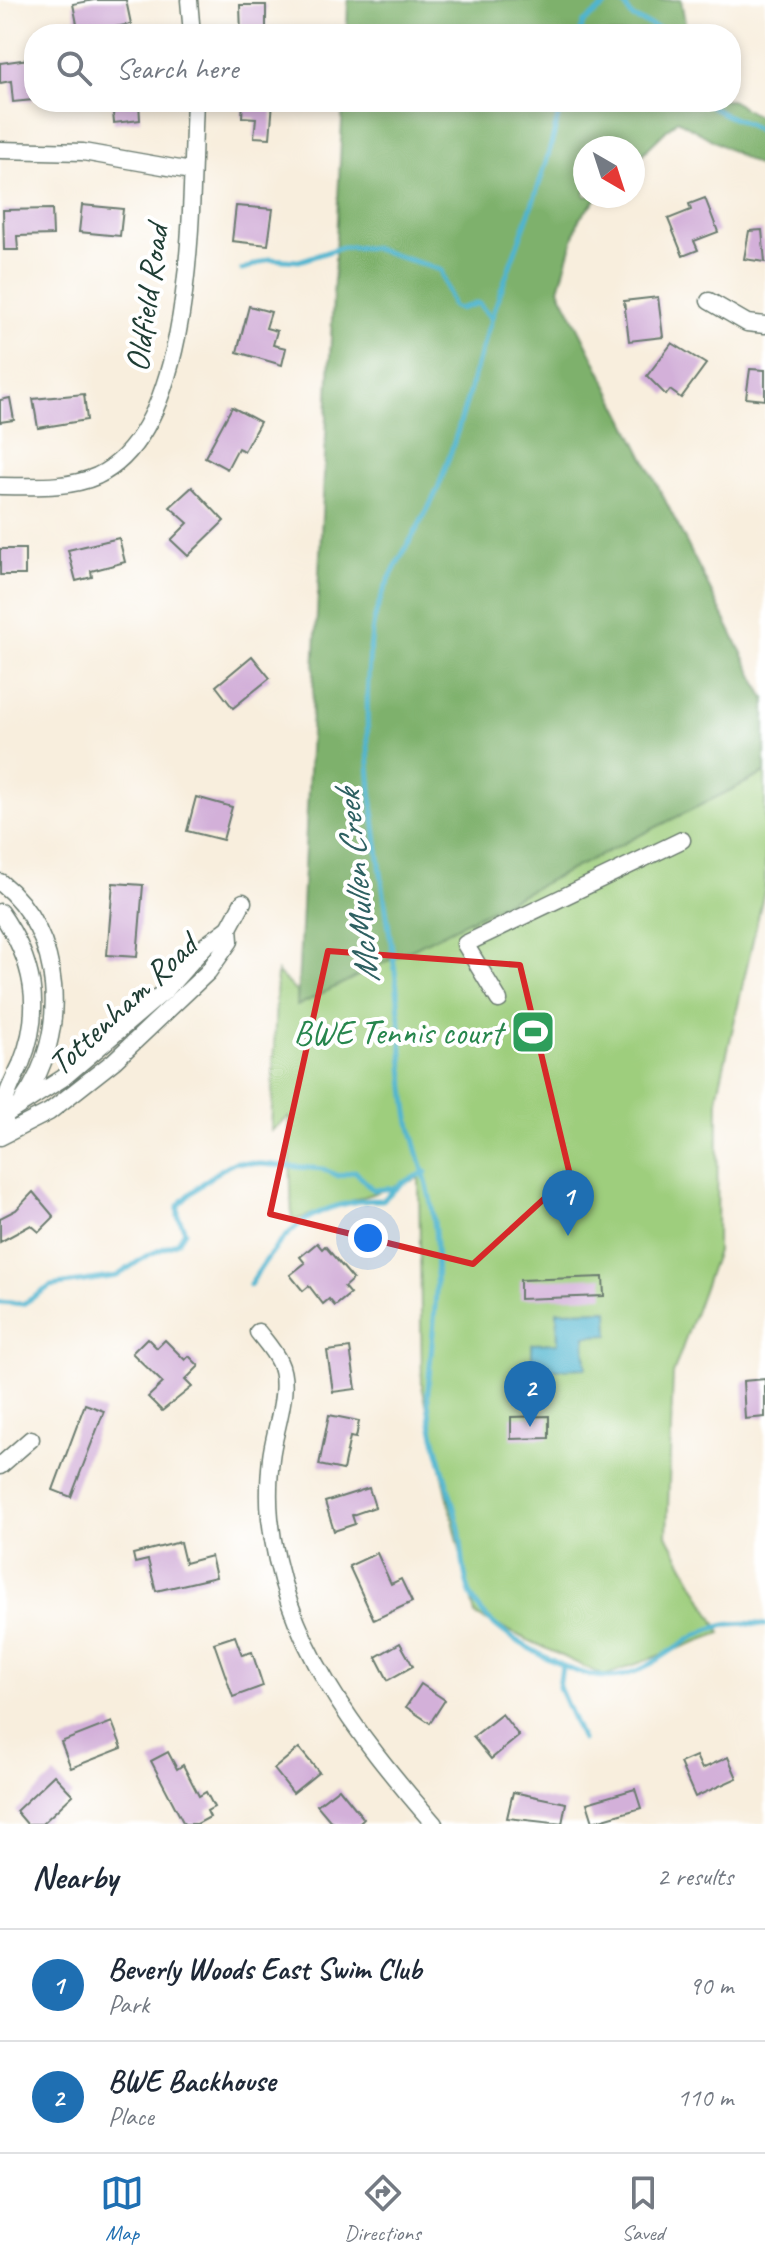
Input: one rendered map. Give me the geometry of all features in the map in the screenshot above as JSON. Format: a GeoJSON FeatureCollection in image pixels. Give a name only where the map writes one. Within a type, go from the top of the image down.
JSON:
{"type":"FeatureCollection","features":[{"type":"Feature","properties":{"kind":"street"},"geometry":{"type":"LineString","coordinates":[[189,0],[191,24]]}},
{"type":"Feature","properties":{"kind":"street","name":"Oldfield Road"},"geometry":{"type":"LineString","coordinates":[[0,486],[85,480],[115,465],[142,438],[163,388],[182,305],[194,112]]}},
{"type":"Feature","properties":{"kind":"street"},"geometry":{"type":"LineString","coordinates":[[0,150],[83,152],[191,171]]}},
{"type":"Feature","properties":{"kind":"street"},"geometry":{"type":"LineString","coordinates":[[709,301],[747,323],[765,325]]}},
{"type":"Feature","properties":{"kind":"street"},"geometry":{"type":"LineString","coordinates":[[499,1000],[465,944],[682,840]]}},
{"type":"Feature","properties":{"kind":"street"},"geometry":{"type":"LineString","coordinates":[[0,882],[30,916],[51,965],[55,1015],[46,1056],[36,1082],[8,1124]]}},
{"type":"Feature","properties":{"kind":"street","name":"Tottenham Road"},"geometry":{"type":"LineString","coordinates":[[8,1124],[49,1112],[114,1061],[198,982],[230,941],[229,928],[243,902]]}},
{"type":"Feature","properties":{"kind":"street"},"geometry":{"type":"LineString","coordinates":[[0,912],[14,932],[33,977],[33,1020],[22,1062],[1,1102],[8,1124]]}},
{"type":"Feature","properties":{"kind":"street"},"geometry":{"type":"LineString","coordinates":[[258,1332],[280,1363],[283,1382],[270,1461],[270,1508],[276,1556],[295,1619],[330,1692],[355,1729],[434,1824]]}},
{"type":"Feature","properties":{"kind":"street"},"geometry":{"type":"LineString","coordinates":[[0,1466],[31,1439]]}},
{"type":"Feature","properties":{"kind":"highlighted area"},"geometry":{"type":"Polygon","coordinates":[[[328,951],[520,965],[570,1175],[473,1264],[270,1214],[328,951]]]}},
{"type":"Feature","properties":{"kind":"green space"},"geometry":{"type":"Polygon","coordinates":[[[348,0],[681,0],[685,24],[347,24],[348,0]]]}},
{"type":"Feature","properties":{"kind":"green space"},"geometry":{"type":"Polygon","coordinates":[[[741,106],[765,121],[765,170],[677,120],[645,151],[645,136],[573,136],[573,208],[589,208],[579,219],[559,289],[765,699],[765,773],[297,1006],[342,112],[741,112],[741,106]]]}},
{"type":"Feature","properties":{"kind":"green space"},"geometry":{"type":"Polygon","coordinates":[[[765,773],[765,887],[718,1093],[717,1251],[673,1374],[667,1535],[721,1633],[604,1676],[475,1615],[422,1386],[419,1178],[292,1221],[289,1117],[271,1131],[277,972],[297,993],[297,1006],[765,773]]]}},
{"type":"Feature","properties":{"kind":"water"},"geometry":{"type":"Polygon","coordinates":[[[608,1310],[609,1335],[585,1336],[586,1368],[532,1370],[532,1344],[558,1343],[557,1311],[608,1310]]]}},
{"type":"Feature","properties":{"kind":"building"},"geometry":{"type":"Polygon","coordinates":[[[94,0],[126,0],[131,24],[77,24],[73,4],[94,0]]]}},
{"type":"Feature","properties":{"kind":"building"},"geometry":{"type":"Polygon","coordinates":[[[240,5],[266,5],[266,24],[241,24],[240,5]]]}},
{"type":"Feature","properties":{"kind":"building"},"geometry":{"type":"Polygon","coordinates":[[[24,60],[24,101],[13,102],[11,81],[0,83],[0,63],[24,60]]]}},
{"type":"Feature","properties":{"kind":"building"},"geometry":{"type":"Polygon","coordinates":[[[113,112],[140,112],[140,120],[114,123],[113,112]]]}},
{"type":"Feature","properties":{"kind":"building"},"geometry":{"type":"Polygon","coordinates":[[[242,112],[272,112],[270,138],[254,137],[256,118],[242,117],[242,112]]]}},
{"type":"Feature","properties":{"kind":"building"},"geometry":{"type":"Polygon","coordinates":[[[705,198],[718,232],[694,241],[698,250],[683,256],[668,219],[691,210],[689,204],[705,198]]]}},
{"type":"Feature","properties":{"kind":"building"},"geometry":{"type":"Polygon","coordinates":[[[82,205],[123,209],[120,236],[79,232],[82,205]]]}},
{"type":"Feature","properties":{"kind":"building"},"geometry":{"type":"Polygon","coordinates":[[[236,206],[273,209],[268,245],[232,241],[236,206]]]}},
{"type":"Feature","properties":{"kind":"building"},"geometry":{"type":"Polygon","coordinates":[[[52,209],[53,235],[17,236],[18,250],[4,250],[3,210],[52,209]]]}},
{"type":"Feature","properties":{"kind":"building"},"geometry":{"type":"Polygon","coordinates":[[[762,230],[765,262],[744,259],[749,231],[762,230]]]}},
{"type":"Feature","properties":{"kind":"building"},"geometry":{"type":"Polygon","coordinates":[[[658,297],[663,337],[629,341],[624,301],[658,297]]]}},
{"type":"Feature","properties":{"kind":"building"},"geometry":{"type":"Polygon","coordinates":[[[249,306],[271,312],[266,328],[277,331],[273,345],[286,348],[282,365],[237,352],[249,306]]]}},
{"type":"Feature","properties":{"kind":"building"},"geometry":{"type":"Polygon","coordinates":[[[672,343],[706,364],[681,398],[670,390],[666,395],[647,376],[672,343]]]}},
{"type":"Feature","properties":{"kind":"building"},"geometry":{"type":"Polygon","coordinates":[[[750,369],[765,370],[765,400],[746,398],[750,369]]]}},
{"type":"Feature","properties":{"kind":"building"},"geometry":{"type":"Polygon","coordinates":[[[84,394],[87,420],[38,428],[33,399],[84,394]]]}},
{"type":"Feature","properties":{"kind":"building"},"geometry":{"type":"Polygon","coordinates":[[[10,398],[14,420],[0,422],[0,400],[10,398]]]}},
{"type":"Feature","properties":{"kind":"building"},"geometry":{"type":"Polygon","coordinates":[[[232,407],[260,422],[244,451],[238,448],[227,469],[205,457],[232,407]]]}},
{"type":"Feature","properties":{"kind":"building"},"geometry":{"type":"Polygon","coordinates":[[[192,487],[224,521],[188,556],[171,540],[188,523],[170,507],[192,487]]]}},
{"type":"Feature","properties":{"kind":"building"},"geometry":{"type":"Polygon","coordinates":[[[119,538],[125,562],[91,571],[92,577],[76,581],[68,550],[119,538]]]}},
{"type":"Feature","properties":{"kind":"building"},"geometry":{"type":"Polygon","coordinates":[[[0,549],[25,549],[25,575],[0,575],[0,549]]]}},
{"type":"Feature","properties":{"kind":"building"},"geometry":{"type":"Polygon","coordinates":[[[252,656],[270,678],[233,708],[216,686],[252,656]]]}},
{"type":"Feature","properties":{"kind":"building"},"geometry":{"type":"Polygon","coordinates":[[[196,797],[232,807],[223,840],[187,831],[196,797]]]}},
{"type":"Feature","properties":{"kind":"building"},"geometry":{"type":"Polygon","coordinates":[[[113,883],[143,885],[137,957],[107,955],[113,883]]]}},
{"type":"Feature","properties":{"kind":"building"},"geometry":{"type":"Polygon","coordinates":[[[33,1192],[54,1217],[39,1232],[31,1225],[0,1242],[0,1218],[16,1210],[33,1192]]]}},
{"type":"Feature","properties":{"kind":"building"},"geometry":{"type":"Polygon","coordinates":[[[317,1243],[322,1249],[325,1246],[353,1279],[344,1287],[350,1294],[335,1306],[329,1299],[323,1304],[309,1286],[303,1291],[290,1275],[305,1263],[300,1257],[317,1243]]]}},
{"type":"Feature","properties":{"kind":"building"},"geometry":{"type":"Polygon","coordinates":[[[603,1277],[604,1296],[520,1299],[520,1280],[603,1277]]]}},
{"type":"Feature","properties":{"kind":"building"},"geometry":{"type":"Polygon","coordinates":[[[147,1338],[157,1348],[165,1340],[185,1360],[189,1356],[199,1366],[185,1380],[192,1387],[162,1411],[148,1397],[163,1383],[132,1353],[147,1338]]]}},
{"type":"Feature","properties":{"kind":"building"},"geometry":{"type":"Polygon","coordinates":[[[350,1348],[356,1389],[333,1392],[327,1351],[350,1348]]]}},
{"type":"Feature","properties":{"kind":"building"},"geometry":{"type":"Polygon","coordinates":[[[765,1379],[765,1417],[745,1419],[743,1381],[765,1379]]]}},
{"type":"Feature","properties":{"kind":"building"},"geometry":{"type":"Polygon","coordinates":[[[85,1404],[104,1411],[71,1497],[53,1490],[85,1404]]]}},
{"type":"Feature","properties":{"kind":"building"},"geometry":{"type":"Polygon","coordinates":[[[329,1415],[359,1421],[356,1438],[350,1437],[343,1470],[319,1465],[329,1415]]]}},
{"type":"Feature","properties":{"kind":"building"},"geometry":{"type":"Polygon","coordinates":[[[549,1416],[549,1438],[511,1439],[511,1417],[549,1416]]]}},
{"type":"Feature","properties":{"kind":"building"},"geometry":{"type":"Polygon","coordinates":[[[369,1488],[375,1507],[352,1515],[355,1524],[334,1531],[325,1502],[369,1488]]]}},
{"type":"Feature","properties":{"kind":"building"},"geometry":{"type":"Polygon","coordinates":[[[180,1542],[185,1563],[211,1556],[216,1577],[156,1591],[148,1560],[135,1563],[133,1554],[180,1542]]]}},
{"type":"Feature","properties":{"kind":"building"},"geometry":{"type":"Polygon","coordinates":[[[377,1553],[391,1584],[401,1579],[412,1602],[374,1620],[349,1566],[377,1553]]]}},
{"type":"Feature","properties":{"kind":"building"},"geometry":{"type":"Polygon","coordinates":[[[235,1636],[242,1655],[252,1652],[263,1686],[233,1697],[214,1643],[235,1636]]]}},
{"type":"Feature","properties":{"kind":"building"},"geometry":{"type":"Polygon","coordinates":[[[400,1643],[413,1666],[388,1680],[376,1657],[400,1643]]]}},
{"type":"Feature","properties":{"kind":"building"},"geometry":{"type":"Polygon","coordinates":[[[421,1684],[445,1700],[430,1723],[406,1707],[421,1684]]]}},
{"type":"Feature","properties":{"kind":"building"},"geometry":{"type":"Polygon","coordinates":[[[502,1714],[519,1736],[491,1759],[473,1737],[502,1714]]]}},
{"type":"Feature","properties":{"kind":"building"},"geometry":{"type":"Polygon","coordinates":[[[112,1722],[122,1748],[71,1768],[61,1742],[112,1722]]]}},
{"type":"Feature","properties":{"kind":"building"},"geometry":{"type":"Polygon","coordinates":[[[299,1748],[319,1772],[293,1793],[274,1769],[299,1748]]]}},
{"type":"Feature","properties":{"kind":"building"},"geometry":{"type":"Polygon","coordinates":[[[168,1752],[177,1769],[183,1765],[199,1796],[206,1792],[214,1807],[207,1811],[210,1817],[197,1824],[184,1824],[151,1761],[168,1752]]]}},
{"type":"Feature","properties":{"kind":"building"},"geometry":{"type":"Polygon","coordinates":[[[696,1756],[702,1769],[728,1757],[737,1778],[695,1797],[680,1763],[696,1756]]]}},
{"type":"Feature","properties":{"kind":"building"},"geometry":{"type":"Polygon","coordinates":[[[54,1775],[73,1795],[42,1824],[27,1824],[16,1811],[54,1775]]]}},
{"type":"Feature","properties":{"kind":"building"},"geometry":{"type":"Polygon","coordinates":[[[339,1788],[364,1819],[359,1824],[333,1824],[317,1805],[339,1788]]]}},
{"type":"Feature","properties":{"kind":"building"},"geometry":{"type":"Polygon","coordinates":[[[635,1789],[641,1808],[593,1822],[587,1803],[635,1789]]]}},
{"type":"Feature","properties":{"kind":"building"},"geometry":{"type":"Polygon","coordinates":[[[513,1792],[566,1803],[562,1824],[507,1818],[513,1792]]]}},
{"type":"Feature","properties":{"kind":"waterway"},"geometry":{"type":"LineString","coordinates":[[608,0],[624,4],[633,18],[648,24]]}},
{"type":"Feature","properties":{"kind":"waterway","name":"McMullen Creek"},"geometry":{"type":"LineString","coordinates":[[583,24],[610,2]]}},
{"type":"Feature","properties":{"kind":"waterway","name":"McMullen Creek"},"geometry":{"type":"LineString","coordinates":[[559,112],[539,184],[492,317],[446,467],[430,506],[390,577],[372,633],[367,718],[372,803],[395,971],[408,1112],[429,1193],[436,1242],[428,1404],[459,1528],[470,1593],[485,1615],[520,1643],[557,1663],[591,1675],[618,1676],[642,1669],[706,1631],[732,1624],[765,1625]]}},
{"type":"Feature","properties":{"kind":"waterway"},"geometry":{"type":"LineString","coordinates":[[720,112],[765,134]]}},
{"type":"Feature","properties":{"kind":"waterway"},"geometry":{"type":"LineString","coordinates":[[242,270],[269,259],[299,261],[343,247],[372,248],[441,270],[453,307],[459,309],[478,303],[491,318]]}},
{"type":"Feature","properties":{"kind":"waterway"},"geometry":{"type":"LineString","coordinates":[[0,1302],[23,1304],[51,1286],[117,1276],[146,1256],[178,1242],[185,1231],[178,1216],[178,1206],[206,1181],[236,1162],[323,1169],[338,1176],[355,1171],[373,1190],[397,1188]]}},
{"type":"Feature","properties":{"kind":"waterway"},"geometry":{"type":"LineString","coordinates":[[250,1285],[275,1248],[303,1222],[338,1205],[383,1200],[402,1183],[426,1172]]}},
{"type":"Feature","properties":{"kind":"waterway"},"geometry":{"type":"LineString","coordinates":[[562,1666],[559,1687],[582,1740]]}},
{"type":"Feature","properties":{"kind":"place","name":"BWE Tennis court"},"geometry":{"type":"Point","coordinates":[533,1032]}},
{"type":"Feature","properties":{"kind":"place","name":"Beverly Woods East Swim Club"},"geometry":{"type":"Point","coordinates":[568,1236]}},
{"type":"Feature","properties":{"kind":"place","name":"BWE Backhouse"},"geometry":{"type":"Point","coordinates":[530,1427]}}]}
